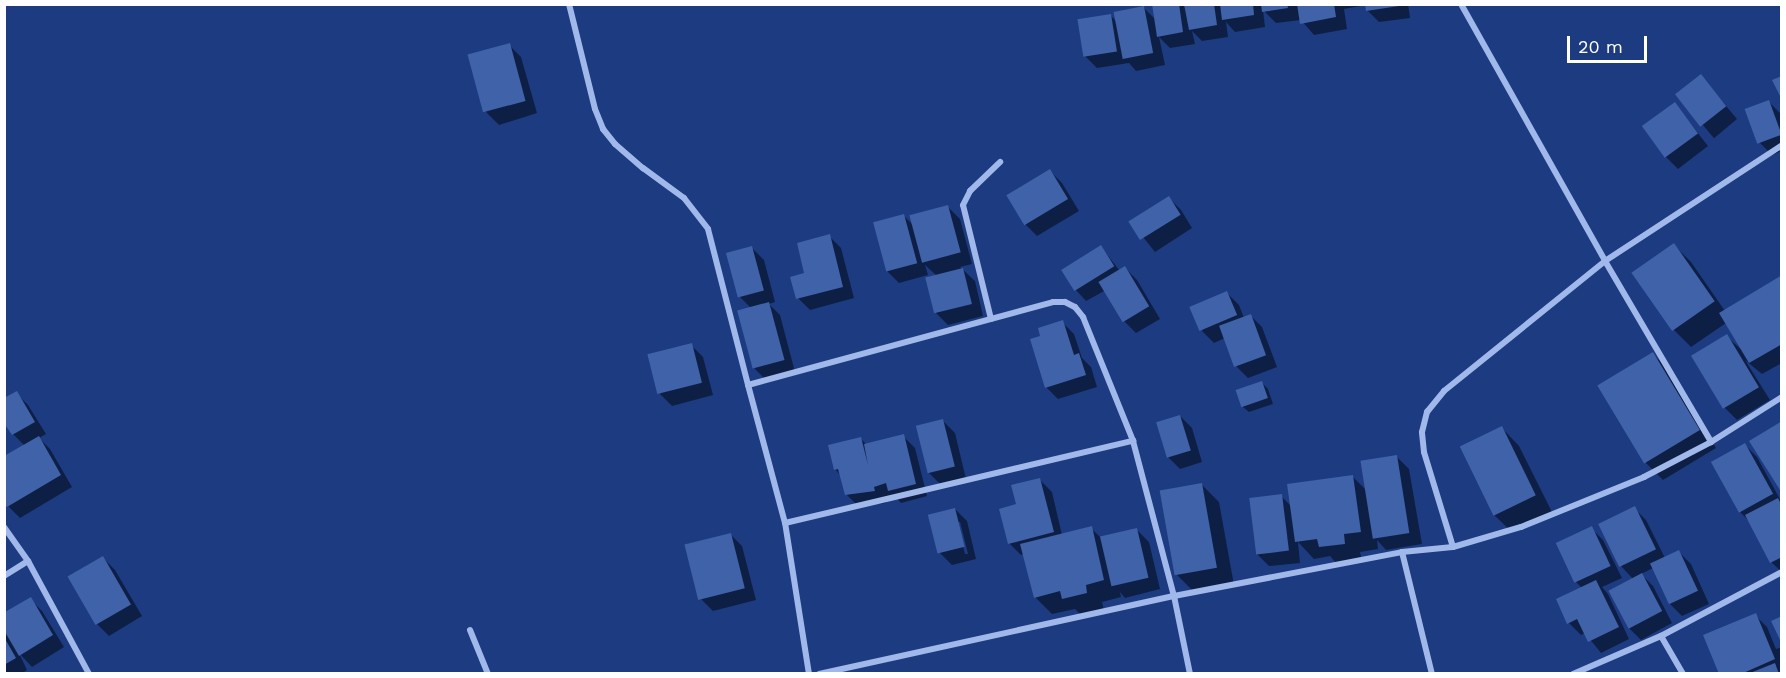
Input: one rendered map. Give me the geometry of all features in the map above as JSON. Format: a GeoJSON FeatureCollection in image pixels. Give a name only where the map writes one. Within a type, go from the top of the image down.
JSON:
{"type":"FeatureCollection","features":[{"type":"Feature","properties":{"kind":"street"},"geometry":{"type":"LineString","coordinates":[[570,4],[596,110],[603,129],[615,144],[636,162],[684,198],[708,229],[785,523],[809,674]]}},
{"type":"Feature","properties":{"kind":"street"},"geometry":{"type":"LineString","coordinates":[[1461,4],[1605,261],[1711,442]]}},
{"type":"Feature","properties":{"kind":"street"},"geometry":{"type":"LineString","coordinates":[[1453,547],[1424,452],[1422,432],[1427,412],[1444,391],[1605,261],[1782,145]]}},
{"type":"Feature","properties":{"kind":"street"},"geometry":{"type":"LineString","coordinates":[[991,319],[963,205],[970,191],[1000,162]]}},
{"type":"Feature","properties":{"kind":"street"},"geometry":{"type":"LineString","coordinates":[[748,385],[1053,302],[1065,302],[1075,307],[1083,317],[1133,441],[1174,596],[1190,674]]}},
{"type":"Feature","properties":{"kind":"street"},"geometry":{"type":"LineString","coordinates":[[819,674],[1174,596],[1402,552],[1453,547],[1559,513],[1644,477],[1711,442],[1782,397]]}},
{"type":"Feature","properties":{"kind":"street"},"geometry":{"type":"LineString","coordinates":[[785,523],[1133,441]]}},
{"type":"Feature","properties":{"kind":"street"},"geometry":{"type":"LineString","coordinates":[[4,527],[28,561],[89,674]]}},
{"type":"Feature","properties":{"kind":"street"},"geometry":{"type":"LineString","coordinates":[[1402,552],[1432,674]]}},
{"type":"Feature","properties":{"kind":"street"},"geometry":{"type":"LineString","coordinates":[[4,576],[28,561]]}},
{"type":"Feature","properties":{"kind":"street"},"geometry":{"type":"LineString","coordinates":[[1573,674],[1661,636],[1782,572]]}},
{"type":"Feature","properties":{"kind":"street"},"geometry":{"type":"LineString","coordinates":[[470,630],[488,674]]}},
{"type":"Feature","properties":{"kind":"street"},"geometry":{"type":"LineString","coordinates":[[1661,636],[1683,674]]}},
{"type":"Feature","properties":{"kind":"building"},"geometry":{"type":"Polygon","coordinates":[[[1152,4],[1179,4],[1183,32],[1157,37],[1152,4]]]}},
{"type":"Feature","properties":{"kind":"building"},"geometry":{"type":"Polygon","coordinates":[[[1184,4],[1214,4],[1217,25],[1189,30],[1184,4]]]}},
{"type":"Feature","properties":{"kind":"building"},"geometry":{"type":"Polygon","coordinates":[[[1220,4],[1253,4],[1254,15],[1222,20],[1220,4]]]}},
{"type":"Feature","properties":{"kind":"building"},"geometry":{"type":"Polygon","coordinates":[[[1261,4],[1287,4],[1288,8],[1262,12],[1261,4]]]}},
{"type":"Feature","properties":{"kind":"building"},"geometry":{"type":"Polygon","coordinates":[[[1297,4],[1334,4],[1336,17],[1300,24],[1297,4]]]}},
{"type":"Feature","properties":{"kind":"building"},"geometry":{"type":"Polygon","coordinates":[[[1365,4],[1399,4],[1399,6],[1366,11],[1365,4]]]}},
{"type":"Feature","properties":{"kind":"building"},"geometry":{"type":"Polygon","coordinates":[[[1144,6],[1153,53],[1123,59],[1114,12],[1144,6]]]}},
{"type":"Feature","properties":{"kind":"building"},"geometry":{"type":"Polygon","coordinates":[[[1111,14],[1117,52],[1083,57],[1077,19],[1111,14]]]}},
{"type":"Feature","properties":{"kind":"building"},"geometry":{"type":"Polygon","coordinates":[[[510,43],[526,101],[483,112],[467,54],[510,43]]]}},
{"type":"Feature","properties":{"kind":"building"},"geometry":{"type":"Polygon","coordinates":[[[1701,74],[1726,106],[1700,127],[1675,94],[1701,74]]]}},
{"type":"Feature","properties":{"kind":"building"},"geometry":{"type":"Polygon","coordinates":[[[1782,76],[1782,100],[1772,80],[1782,76]]]}},
{"type":"Feature","properties":{"kind":"building"},"geometry":{"type":"Polygon","coordinates":[[[1769,100],[1782,135],[1757,144],[1745,109],[1769,100]]]}},
{"type":"Feature","properties":{"kind":"building"},"geometry":{"type":"Polygon","coordinates":[[[1675,102],[1698,134],[1665,158],[1642,126],[1675,102]]]}},
{"type":"Feature","properties":{"kind":"building"},"geometry":{"type":"Polygon","coordinates":[[[1050,169],[1068,199],[1024,225],[1006,195],[1050,169]]]}},
{"type":"Feature","properties":{"kind":"building"},"geometry":{"type":"Polygon","coordinates":[[[1169,196],[1181,215],[1140,240],[1128,221],[1169,196]]]}},
{"type":"Feature","properties":{"kind":"building"},"geometry":{"type":"Polygon","coordinates":[[[948,205],[961,252],[922,263],[909,215],[948,205]]]}},
{"type":"Feature","properties":{"kind":"building"},"geometry":{"type":"Polygon","coordinates":[[[904,214],[917,263],[886,272],[873,222],[904,214]]]}},
{"type":"Feature","properties":{"kind":"building"},"geometry":{"type":"Polygon","coordinates":[[[830,234],[843,287],[796,299],[790,277],[804,273],[797,243],[830,234]]]}},
{"type":"Feature","properties":{"kind":"building"},"geometry":{"type":"Polygon","coordinates":[[[1674,243],[1715,301],[1672,331],[1631,273],[1674,243]]]}},
{"type":"Feature","properties":{"kind":"building"},"geometry":{"type":"Polygon","coordinates":[[[1101,245],[1114,266],[1074,291],[1061,270],[1101,245]]]}},
{"type":"Feature","properties":{"kind":"building"},"geometry":{"type":"Polygon","coordinates":[[[752,246],[764,290],[738,297],[726,253],[752,246]]]}},
{"type":"Feature","properties":{"kind":"building"},"geometry":{"type":"Polygon","coordinates":[[[1125,266],[1149,306],[1123,322],[1098,282],[1125,266]]]}},
{"type":"Feature","properties":{"kind":"building"},"geometry":{"type":"Polygon","coordinates":[[[963,268],[972,304],[934,313],[925,277],[963,268]]]}},
{"type":"Feature","properties":{"kind":"building"},"geometry":{"type":"Polygon","coordinates":[[[1782,275],[1782,344],[1749,363],[1719,313],[1782,275]]]}},
{"type":"Feature","properties":{"kind":"building"},"geometry":{"type":"Polygon","coordinates":[[[1227,291],[1237,315],[1199,331],[1189,307],[1227,291]]]}},
{"type":"Feature","properties":{"kind":"building"},"geometry":{"type":"Polygon","coordinates":[[[769,302],[785,360],[753,368],[737,311],[769,302]]]}},
{"type":"Feature","properties":{"kind":"building"},"geometry":{"type":"Polygon","coordinates":[[[1251,314],[1266,355],[1234,367],[1219,326],[1251,314]]]}},
{"type":"Feature","properties":{"kind":"building"},"geometry":{"type":"Polygon","coordinates":[[[1063,320],[1074,355],[1079,353],[1086,375],[1045,388],[1030,339],[1040,336],[1038,328],[1063,320]]]}},
{"type":"Feature","properties":{"kind":"building"},"geometry":{"type":"Polygon","coordinates":[[[1727,334],[1759,387],[1723,409],[1691,356],[1727,334]]]}},
{"type":"Feature","properties":{"kind":"building"},"geometry":{"type":"Polygon","coordinates":[[[692,343],[702,383],[657,394],[647,354],[692,343]]]}},
{"type":"Feature","properties":{"kind":"building"},"geometry":{"type":"Polygon","coordinates":[[[1653,352],[1700,430],[1644,463],[1597,385],[1653,352]]]}},
{"type":"Feature","properties":{"kind":"building"},"geometry":{"type":"Polygon","coordinates":[[[1262,381],[1268,398],[1241,407],[1236,390],[1262,381]]]}},
{"type":"Feature","properties":{"kind":"building"},"geometry":{"type":"Polygon","coordinates":[[[17,391],[35,422],[12,435],[4,423],[4,398],[17,391]]]}},
{"type":"Feature","properties":{"kind":"building"},"geometry":{"type":"Polygon","coordinates":[[[1180,415],[1191,450],[1167,458],[1156,422],[1180,415]]]}},
{"type":"Feature","properties":{"kind":"building"},"geometry":{"type":"Polygon","coordinates":[[[943,419],[955,467],[928,473],[916,426],[943,419]]]}},
{"type":"Feature","properties":{"kind":"building"},"geometry":{"type":"Polygon","coordinates":[[[1782,421],[1782,488],[1780,490],[1749,441],[1782,421]]]}},
{"type":"Feature","properties":{"kind":"building"},"geometry":{"type":"Polygon","coordinates":[[[1502,426],[1536,495],[1494,516],[1460,447],[1502,426]]]}},
{"type":"Feature","properties":{"kind":"building"},"geometry":{"type":"Polygon","coordinates":[[[904,434],[916,484],[888,491],[886,483],[874,487],[875,491],[845,495],[838,469],[834,470],[828,445],[861,437],[868,465],[864,444],[904,434]]]}},
{"type":"Feature","properties":{"kind":"building"},"geometry":{"type":"Polygon","coordinates":[[[39,436],[61,475],[7,507],[4,503],[4,456],[39,436]]]}},
{"type":"Feature","properties":{"kind":"building"},"geometry":{"type":"Polygon","coordinates":[[[1745,443],[1773,494],[1739,513],[1711,462],[1745,443]]]}},
{"type":"Feature","properties":{"kind":"building"},"geometry":{"type":"Polygon","coordinates":[[[1397,455],[1409,533],[1373,539],[1360,461],[1397,455]]]}},
{"type":"Feature","properties":{"kind":"building"},"geometry":{"type":"Polygon","coordinates":[[[1353,475],[1361,532],[1344,534],[1345,544],[1319,547],[1317,539],[1295,542],[1287,484],[1353,475]]]}},
{"type":"Feature","properties":{"kind":"building"},"geometry":{"type":"Polygon","coordinates":[[[1040,478],[1054,532],[1008,544],[999,509],[1016,504],[1011,485],[1040,478]]]}},
{"type":"Feature","properties":{"kind":"building"},"geometry":{"type":"Polygon","coordinates":[[[1202,483],[1217,568],[1175,575],[1160,490],[1202,483]]]}},
{"type":"Feature","properties":{"kind":"building"},"geometry":{"type":"Polygon","coordinates":[[[1282,494],[1289,551],[1256,555],[1249,498],[1282,494]]]}},
{"type":"Feature","properties":{"kind":"building"},"geometry":{"type":"Polygon","coordinates":[[[1778,498],[1782,506],[1782,557],[1770,563],[1745,515],[1778,498]]]}},
{"type":"Feature","properties":{"kind":"building"},"geometry":{"type":"Polygon","coordinates":[[[1635,506],[1656,549],[1619,567],[1598,524],[1635,506]]]}},
{"type":"Feature","properties":{"kind":"building"},"geometry":{"type":"Polygon","coordinates":[[[955,508],[965,547],[938,554],[928,515],[955,508]]]}},
{"type":"Feature","properties":{"kind":"building"},"geometry":{"type":"Polygon","coordinates":[[[1092,526],[1104,580],[1086,585],[1087,593],[1062,599],[1060,591],[1034,598],[1020,544],[1092,526]]]}},
{"type":"Feature","properties":{"kind":"building"},"geometry":{"type":"Polygon","coordinates":[[[1592,526],[1611,566],[1574,583],[1556,543],[1592,526]]]}},
{"type":"Feature","properties":{"kind":"building"},"geometry":{"type":"Polygon","coordinates":[[[1137,528],[1148,578],[1111,586],[1100,537],[1137,528]]]}},
{"type":"Feature","properties":{"kind":"building"},"geometry":{"type":"Polygon","coordinates":[[[731,533],[745,588],[698,600],[684,545],[731,533]]]}},
{"type":"Feature","properties":{"kind":"building"},"geometry":{"type":"Polygon","coordinates":[[[1679,550],[1698,591],[1669,604],[1650,564],[1679,550]]]}},
{"type":"Feature","properties":{"kind":"building"},"geometry":{"type":"Polygon","coordinates":[[[103,556],[131,604],[95,625],[67,576],[103,556]]]}},
{"type":"Feature","properties":{"kind":"building"},"geometry":{"type":"Polygon","coordinates":[[[1642,573],[1662,611],[1629,629],[1608,591],[1642,573]]]}},
{"type":"Feature","properties":{"kind":"building"},"geometry":{"type":"Polygon","coordinates":[[[1596,580],[1619,627],[1588,642],[1577,619],[1567,624],[1556,599],[1596,580]]]}},
{"type":"Feature","properties":{"kind":"building"},"geometry":{"type":"Polygon","coordinates":[[[31,597],[53,635],[19,656],[5,632],[5,612],[31,597]]]}},
{"type":"Feature","properties":{"kind":"building"},"geometry":{"type":"Polygon","coordinates":[[[1756,613],[1775,659],[1741,674],[1719,674],[1703,635],[1756,613]]]}},
{"type":"Feature","properties":{"kind":"building"},"geometry":{"type":"Polygon","coordinates":[[[1782,616],[1782,644],[1771,621],[1782,616]]]}},
{"type":"Feature","properties":{"kind":"building"},"geometry":{"type":"Polygon","coordinates":[[[4,637],[16,658],[4,665],[4,637]]]}},
{"type":"Feature","properties":{"kind":"building"},"geometry":{"type":"Polygon","coordinates":[[[1775,663],[1779,674],[1750,674],[1750,673],[1775,663]]]}}]}
